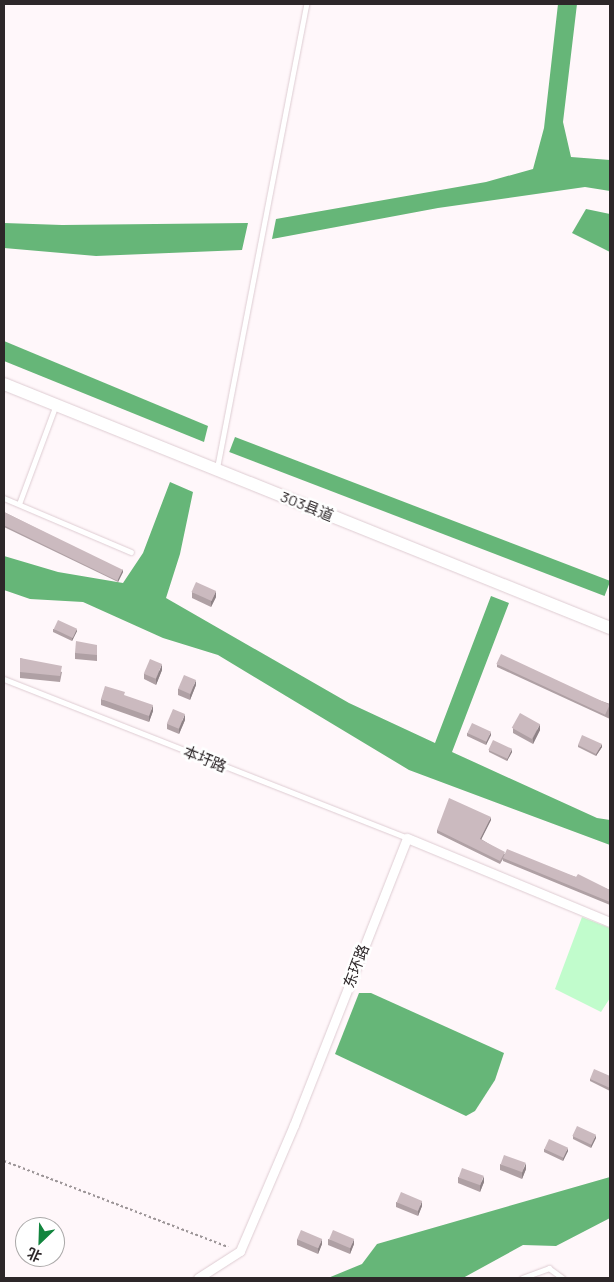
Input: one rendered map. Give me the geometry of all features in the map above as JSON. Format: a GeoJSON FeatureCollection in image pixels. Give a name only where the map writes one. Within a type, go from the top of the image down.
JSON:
{"type":"FeatureCollection","features":[{"type":"Feature","properties":{"kind":"main road","name":"303县道"},"geometry":{"type":"LineString","coordinates":[[4,384],[610,628]]}},
{"type":"Feature","properties":{"kind":"street"},"geometry":{"type":"LineString","coordinates":[[407,838],[610,922]]}},
{"type":"Feature","properties":{"kind":"street","name":"东环路"},"geometry":{"type":"LineString","coordinates":[[240,1251],[294,1124],[407,838]]}},
{"type":"Feature","properties":{"kind":"street"},"geometry":{"type":"LineString","coordinates":[[198,1278],[240,1251]]}},
{"type":"Feature","properties":{"kind":"lane"},"geometry":{"type":"LineString","coordinates":[[217,470],[306,4]]}},
{"type":"Feature","properties":{"kind":"lane"},"geometry":{"type":"LineString","coordinates":[[19,504],[56,405]]}},
{"type":"Feature","properties":{"kind":"lane"},"geometry":{"type":"LineString","coordinates":[[4,498],[131,552]]}},
{"type":"Feature","properties":{"kind":"lane","name":"本圩路"},"geometry":{"type":"LineString","coordinates":[[4,679],[407,838]]}},
{"type":"Feature","properties":{"kind":"lane"},"geometry":{"type":"LineString","coordinates":[[522,1278],[549,1268],[562,1278]]}},
{"type":"Feature","properties":{"kind":"path"},"geometry":{"type":"LineString","coordinates":[[4,1161],[240,1251]]}},
{"type":"Feature","properties":{"kind":"shaded area"},"geometry":{"type":"Polygon","coordinates":[[[558,4],[577,4],[563,122],[571,157],[610,160],[610,191],[585,187],[438,208],[272,239],[276,219],[486,182],[533,169],[544,128],[558,4]]]}},
{"type":"Feature","properties":{"kind":"shaded area"},"geometry":{"type":"Polygon","coordinates":[[[586,209],[610,214],[610,252],[572,233],[586,209]]]}},
{"type":"Feature","properties":{"kind":"shaded area"},"geometry":{"type":"Polygon","coordinates":[[[4,223],[62,225],[248,223],[242,250],[96,256],[4,248],[4,223]]]}},
{"type":"Feature","properties":{"kind":"shaded area"},"geometry":{"type":"Polygon","coordinates":[[[4,341],[208,426],[204,442],[4,361],[4,341]]]}},
{"type":"Feature","properties":{"kind":"shaded area"},"geometry":{"type":"Polygon","coordinates":[[[235,437],[610,581],[605,596],[229,452],[235,437]]]}},
{"type":"Feature","properties":{"kind":"shaded area"},"geometry":{"type":"Polygon","coordinates":[[[170,482],[193,492],[180,554],[166,598],[349,703],[435,743],[491,596],[509,603],[452,752],[597,818],[610,820],[610,845],[409,770],[218,655],[163,638],[83,602],[30,599],[4,590],[4,556],[58,572],[123,583],[143,553],[170,482]]]}},
{"type":"Feature","properties":{"kind":"shaded area"},"geometry":{"type":"Polygon","coordinates":[[[582,917],[610,928],[610,998],[601,1012],[555,989],[582,917]]]}},
{"type":"Feature","properties":{"kind":"shaded area"},"geometry":{"type":"Polygon","coordinates":[[[359,993],[371,993],[504,1053],[495,1080],[475,1111],[466,1116],[335,1054],[359,993]]]}},
{"type":"Feature","properties":{"kind":"shaded area"},"geometry":{"type":"Polygon","coordinates":[[[610,1177],[610,1218],[556,1246],[523,1245],[463,1278],[328,1278],[362,1264],[377,1244],[610,1177]]]}},
{"type":"Feature","properties":{"kind":"building"},"geometry":{"type":"Polygon","coordinates":[[[4,512],[123,570],[117,581],[4,525],[4,512]]]}},
{"type":"Feature","properties":{"kind":"building"},"geometry":{"type":"Polygon","coordinates":[[[196,582],[216,591],[212,601],[192,592],[196,582]]]}},
{"type":"Feature","properties":{"kind":"building"},"geometry":{"type":"Polygon","coordinates":[[[58,620],[77,629],[73,638],[54,629],[58,620]]]}},
{"type":"Feature","properties":{"kind":"building"},"geometry":{"type":"Polygon","coordinates":[[[76,641],[97,645],[97,655],[75,653],[76,641]]]}},
{"type":"Feature","properties":{"kind":"building"},"geometry":{"type":"Polygon","coordinates":[[[501,654],[610,705],[605,715],[496,664],[501,654]]]}},
{"type":"Feature","properties":{"kind":"building"},"geometry":{"type":"Polygon","coordinates":[[[20,658],[62,666],[60,676],[20,672],[20,658]]]}},
{"type":"Feature","properties":{"kind":"building"},"geometry":{"type":"Polygon","coordinates":[[[150,659],[162,664],[156,679],[144,674],[150,659]]]}},
{"type":"Feature","properties":{"kind":"building"},"geometry":{"type":"Polygon","coordinates":[[[184,675],[196,680],[190,694],[178,689],[184,675]]]}},
{"type":"Feature","properties":{"kind":"building"},"geometry":{"type":"Polygon","coordinates":[[[105,686],[125,692],[124,695],[153,705],[149,716],[101,699],[105,686]]]}},
{"type":"Feature","properties":{"kind":"building"},"geometry":{"type":"Polygon","coordinates":[[[173,709],[185,714],[179,729],[167,724],[173,709]]]}},
{"type":"Feature","properties":{"kind":"building"},"geometry":{"type":"Polygon","coordinates":[[[520,713],[540,724],[532,739],[512,728],[520,713]]]}},
{"type":"Feature","properties":{"kind":"building"},"geometry":{"type":"Polygon","coordinates":[[[472,723],[491,732],[486,742],[467,733],[472,723]]]}},
{"type":"Feature","properties":{"kind":"building"},"geometry":{"type":"Polygon","coordinates":[[[582,735],[602,744],[596,754],[578,745],[582,735]]]}},
{"type":"Feature","properties":{"kind":"building"},"geometry":{"type":"Polygon","coordinates":[[[493,740],[512,749],[507,759],[488,750],[493,740]]]}},
{"type":"Feature","properties":{"kind":"building"},"geometry":{"type":"Polygon","coordinates":[[[449,798],[491,817],[480,839],[505,852],[500,861],[437,830],[449,798]]]}},
{"type":"Feature","properties":{"kind":"building"},"geometry":{"type":"Polygon","coordinates":[[[507,849],[576,877],[578,874],[610,890],[610,902],[503,858],[507,849]]]}},
{"type":"Feature","properties":{"kind":"building"},"geometry":{"type":"Polygon","coordinates":[[[594,1069],[610,1076],[610,1088],[590,1079],[594,1069]]]}},
{"type":"Feature","properties":{"kind":"building"},"geometry":{"type":"Polygon","coordinates":[[[577,1126],[596,1135],[591,1145],[572,1136],[577,1126]]]}},
{"type":"Feature","properties":{"kind":"building"},"geometry":{"type":"Polygon","coordinates":[[[549,1139],[568,1148],[563,1158],[544,1149],[549,1139]]]}},
{"type":"Feature","properties":{"kind":"building"},"geometry":{"type":"Polygon","coordinates":[[[504,1155],[526,1163],[522,1172],[501,1164],[504,1155]]]}},
{"type":"Feature","properties":{"kind":"building"},"geometry":{"type":"Polygon","coordinates":[[[462,1168],[484,1176],[480,1185],[459,1177],[462,1168]]]}},
{"type":"Feature","properties":{"kind":"building"},"geometry":{"type":"Polygon","coordinates":[[[401,1192],[422,1201],[418,1211],[397,1202],[401,1192]]]}},
{"type":"Feature","properties":{"kind":"building"},"geometry":{"type":"Polygon","coordinates":[[[301,1230],[322,1239],[318,1248],[297,1239],[301,1230]]]}},
{"type":"Feature","properties":{"kind":"building"},"geometry":{"type":"Polygon","coordinates":[[[333,1230],[354,1239],[350,1248],[329,1239],[333,1230]]]}}]}
